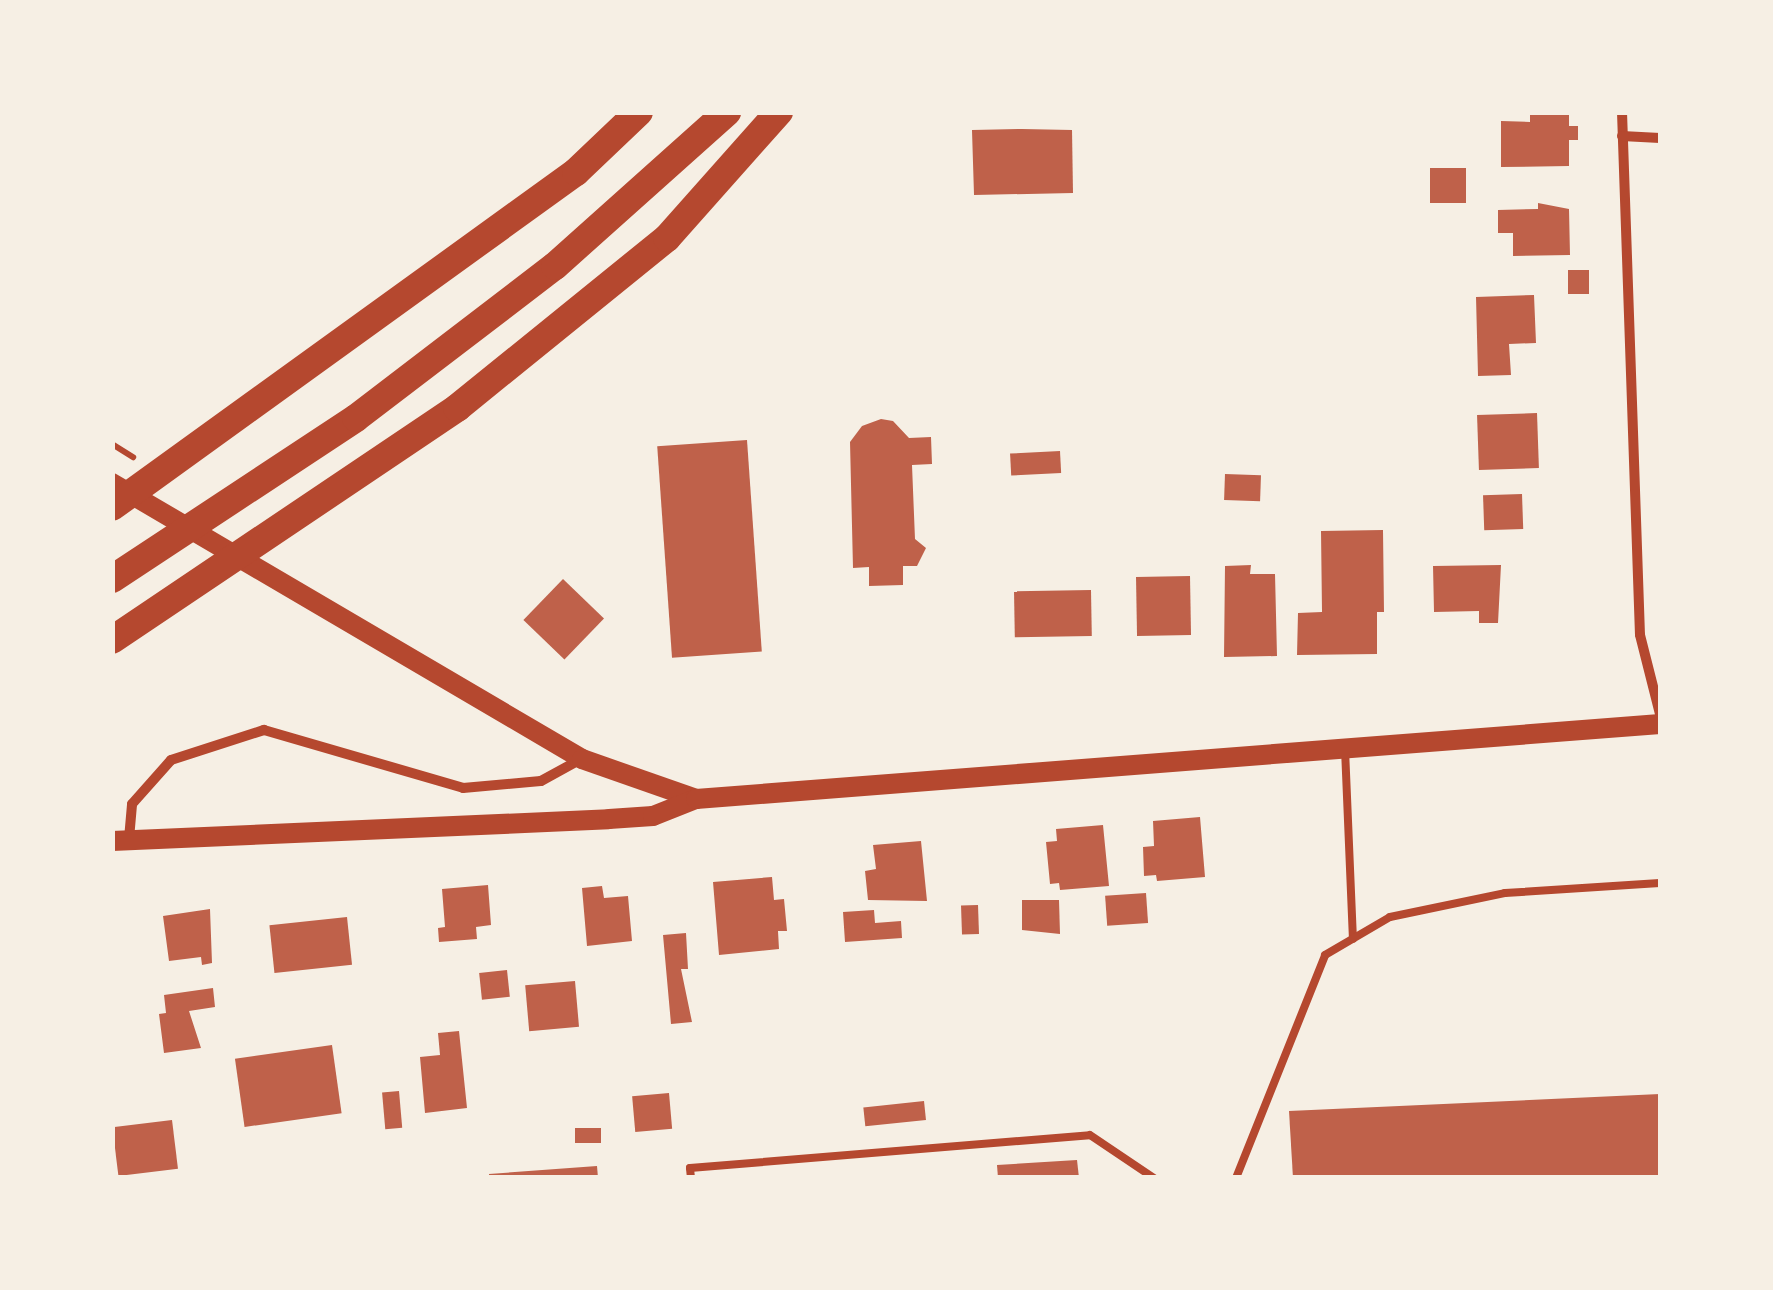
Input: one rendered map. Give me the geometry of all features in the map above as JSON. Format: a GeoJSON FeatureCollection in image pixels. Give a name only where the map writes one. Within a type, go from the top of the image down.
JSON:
{"type":"FeatureCollection","features":[{"type":"Feature","properties":{"kind":"highway"},"geometry":{"type":"LineString","coordinates":[[112,508],[576,172],[639,112]]}},
{"type":"Feature","properties":{"kind":"highway"},"geometry":{"type":"LineString","coordinates":[[112,579],[356,418],[555,266],[727,112]]}},
{"type":"Feature","properties":{"kind":"highway"},"geometry":{"type":"LineString","coordinates":[[112,640],[458,408],[667,238],[779,112]]}},
{"type":"Feature","properties":{"kind":"highway"},"geometry":{"type":"LineString","coordinates":[[112,492],[158,476]]}},
{"type":"Feature","properties":{"kind":"main road"},"geometry":{"type":"LineString","coordinates":[[112,483],[582,759],[696,799]]}},
{"type":"Feature","properties":{"kind":"main road"},"geometry":{"type":"LineString","coordinates":[[121,841],[552,824],[653,816],[696,799],[1660,724]]}},
{"type":"Feature","properties":{"kind":"street"},"geometry":{"type":"LineString","coordinates":[[1622,112],[1640,635],[1660,714]]}},
{"type":"Feature","properties":{"kind":"street"},"geometry":{"type":"LineString","coordinates":[[1622,136],[1660,138]]}},
{"type":"Feature","properties":{"kind":"street"},"geometry":{"type":"LineString","coordinates":[[121,841],[132,804],[172,760],[264,730],[326,743],[462,788],[540,781],[582,759]]}},
{"type":"Feature","properties":{"kind":"lane"},"geometry":{"type":"LineString","coordinates":[[1346,747],[1353,939]]}},
{"type":"Feature","properties":{"kind":"lane"},"geometry":{"type":"LineString","coordinates":[[1236,1178],[1270,1104],[1298,1010],[1325,955],[1390,918],[1506,893],[1660,884]]}},
{"type":"Feature","properties":{"kind":"lane"},"geometry":{"type":"LineString","coordinates":[[690,1178],[690,1168],[1090,1134],[1154,1178]]}},
{"type":"Feature","properties":{"kind":"building"},"geometry":{"type":"Polygon","coordinates":[[[1530,112],[1569,112],[1569,126],[1578,126],[1578,140],[1569,140],[1569,166],[1501,167],[1501,121],[1530,122],[1530,112]]]}},
{"type":"Feature","properties":{"kind":"building"},"geometry":{"type":"Polygon","coordinates":[[[972,130],[1072,130],[1073,193],[974,195],[972,130]]]}},
{"type":"Feature","properties":{"kind":"building"},"geometry":{"type":"Polygon","coordinates":[[[1430,168],[1466,168],[1466,203],[1430,203],[1430,168]]]}},
{"type":"Feature","properties":{"kind":"building"},"geometry":{"type":"Polygon","coordinates":[[[1538,203],[1569,209],[1570,255],[1513,256],[1513,233],[1498,233],[1498,210],[1538,209],[1538,203]]]}},
{"type":"Feature","properties":{"kind":"building"},"geometry":{"type":"Polygon","coordinates":[[[1568,270],[1589,270],[1589,294],[1568,294],[1568,270]]]}},
{"type":"Feature","properties":{"kind":"building"},"geometry":{"type":"Polygon","coordinates":[[[1534,295],[1536,343],[1509,344],[1511,375],[1478,376],[1476,297],[1534,295]]]}},
{"type":"Feature","properties":{"kind":"building"},"geometry":{"type":"Polygon","coordinates":[[[1537,413],[1539,468],[1479,470],[1477,415],[1537,413]]]}},
{"type":"Feature","properties":{"kind":"building"},"geometry":{"type":"Polygon","coordinates":[[[881,419],[893,421],[909,438],[931,437],[932,464],[912,465],[915,539],[926,548],[917,566],[903,566],[903,585],[869,586],[869,567],[853,568],[850,442],[862,426],[881,419]]]}},
{"type":"Feature","properties":{"kind":"building"},"geometry":{"type":"Polygon","coordinates":[[[747,440],[762,651],[672,658],[657,446],[747,440]]]}},
{"type":"Feature","properties":{"kind":"building"},"geometry":{"type":"Polygon","coordinates":[[[1060,451],[1061,473],[1011,476],[1010,454],[1060,451]]]}},
{"type":"Feature","properties":{"kind":"building"},"geometry":{"type":"Polygon","coordinates":[[[1225,474],[1261,475],[1260,501],[1224,500],[1225,474]]]}},
{"type":"Feature","properties":{"kind":"building"},"geometry":{"type":"Polygon","coordinates":[[[1522,494],[1523,529],[1484,530],[1483,495],[1522,494]]]}},
{"type":"Feature","properties":{"kind":"building"},"geometry":{"type":"Polygon","coordinates":[[[1383,530],[1384,612],[1377,612],[1377,654],[1297,655],[1298,613],[1322,612],[1321,531],[1383,530]]]}},
{"type":"Feature","properties":{"kind":"building"},"geometry":{"type":"Polygon","coordinates":[[[1251,565],[1250,574],[1275,574],[1277,656],[1224,657],[1225,566],[1251,565]]]}},
{"type":"Feature","properties":{"kind":"building"},"geometry":{"type":"Polygon","coordinates":[[[1501,565],[1498,623],[1479,623],[1479,611],[1434,612],[1433,566],[1501,565]]]}},
{"type":"Feature","properties":{"kind":"building"},"geometry":{"type":"Polygon","coordinates":[[[1190,576],[1191,635],[1137,636],[1136,577],[1190,576]]]}},
{"type":"Feature","properties":{"kind":"building"},"geometry":{"type":"Polygon","coordinates":[[[563,579],[604,619],[564,660],[523,620],[563,579]]]}},
{"type":"Feature","properties":{"kind":"building"},"geometry":{"type":"Polygon","coordinates":[[[1091,590],[1092,636],[1015,637],[1014,591],[1091,590]]]}},
{"type":"Feature","properties":{"kind":"building"},"geometry":{"type":"Polygon","coordinates":[[[1200,817],[1205,877],[1157,881],[1156,875],[1144,876],[1143,847],[1154,846],[1153,821],[1200,817]]]}},
{"type":"Feature","properties":{"kind":"building"},"geometry":{"type":"Polygon","coordinates":[[[1103,825],[1109,886],[1060,890],[1059,883],[1050,884],[1046,842],[1057,841],[1056,829],[1103,825]]]}},
{"type":"Feature","properties":{"kind":"building"},"geometry":{"type":"Polygon","coordinates":[[[921,841],[927,901],[868,900],[865,871],[876,869],[873,845],[921,841]]]}},
{"type":"Feature","properties":{"kind":"building"},"geometry":{"type":"Polygon","coordinates":[[[772,877],[774,900],[784,899],[787,931],[778,931],[779,949],[719,955],[713,882],[772,877]]]}},
{"type":"Feature","properties":{"kind":"building"},"geometry":{"type":"Polygon","coordinates":[[[488,885],[491,925],[476,927],[477,939],[439,942],[438,928],[445,927],[442,889],[488,885]]]}},
{"type":"Feature","properties":{"kind":"building"},"geometry":{"type":"Polygon","coordinates":[[[602,886],[604,898],[628,896],[632,941],[587,946],[582,888],[602,886]]]}},
{"type":"Feature","properties":{"kind":"building"},"geometry":{"type":"Polygon","coordinates":[[[1146,893],[1148,923],[1107,926],[1105,896],[1146,893]]]}},
{"type":"Feature","properties":{"kind":"building"},"geometry":{"type":"Polygon","coordinates":[[[1022,900],[1059,900],[1060,934],[1022,930],[1022,900]]]}},
{"type":"Feature","properties":{"kind":"building"},"geometry":{"type":"Polygon","coordinates":[[[978,905],[979,934],[962,935],[961,906],[978,905]]]}},
{"type":"Feature","properties":{"kind":"building"},"geometry":{"type":"Polygon","coordinates":[[[210,909],[212,963],[202,965],[201,957],[169,961],[163,916],[210,909]]]}},
{"type":"Feature","properties":{"kind":"building"},"geometry":{"type":"Polygon","coordinates":[[[874,910],[875,923],[901,921],[902,938],[845,942],[843,912],[874,910]]]}},
{"type":"Feature","properties":{"kind":"building"},"geometry":{"type":"Polygon","coordinates":[[[347,917],[352,965],[274,973],[269,925],[347,917]]]}},
{"type":"Feature","properties":{"kind":"building"},"geometry":{"type":"Polygon","coordinates":[[[686,933],[688,969],[681,969],[692,1022],[671,1024],[663,935],[686,933]]]}},
{"type":"Feature","properties":{"kind":"building"},"geometry":{"type":"Polygon","coordinates":[[[507,970],[510,997],[482,1000],[479,973],[507,970]]]}},
{"type":"Feature","properties":{"kind":"building"},"geometry":{"type":"Polygon","coordinates":[[[575,981],[579,1027],[529,1031],[525,985],[575,981]]]}},
{"type":"Feature","properties":{"kind":"building"},"geometry":{"type":"Polygon","coordinates":[[[213,988],[215,1007],[189,1011],[201,1048],[164,1053],[159,1014],[166,1013],[164,995],[213,988]]]}},
{"type":"Feature","properties":{"kind":"building"},"geometry":{"type":"Polygon","coordinates":[[[459,1031],[467,1108],[425,1113],[420,1057],[440,1055],[438,1033],[459,1031]]]}},
{"type":"Feature","properties":{"kind":"building"},"geometry":{"type":"Polygon","coordinates":[[[332,1045],[342,1113],[245,1127],[235,1059],[332,1045]]]}},
{"type":"Feature","properties":{"kind":"building"},"geometry":{"type":"Polygon","coordinates":[[[399,1091],[402,1128],[385,1129],[382,1092],[399,1091]]]}},
{"type":"Feature","properties":{"kind":"building"},"geometry":{"type":"Polygon","coordinates":[[[669,1093],[672,1129],[635,1132],[632,1096],[669,1093]]]}},
{"type":"Feature","properties":{"kind":"building"},"geometry":{"type":"Polygon","coordinates":[[[1660,1094],[1660,1178],[1293,1178],[1289,1111],[1660,1094]]]}},
{"type":"Feature","properties":{"kind":"building"},"geometry":{"type":"Polygon","coordinates":[[[924,1101],[926,1120],[865,1126],[863,1107],[924,1101]]]}},
{"type":"Feature","properties":{"kind":"building"},"geometry":{"type":"Polygon","coordinates":[[[172,1120],[178,1169],[118,1176],[112,1127],[172,1120]]]}},
{"type":"Feature","properties":{"kind":"building"},"geometry":{"type":"Polygon","coordinates":[[[575,1128],[601,1128],[601,1143],[575,1143],[575,1128]]]}},
{"type":"Feature","properties":{"kind":"building"},"geometry":{"type":"Polygon","coordinates":[[[1077,1160],[1079,1178],[998,1178],[997,1165],[1077,1160]]]}},
{"type":"Feature","properties":{"kind":"building"},"geometry":{"type":"Polygon","coordinates":[[[597,1166],[598,1178],[489,1178],[489,1174],[597,1166]]]}}]}
